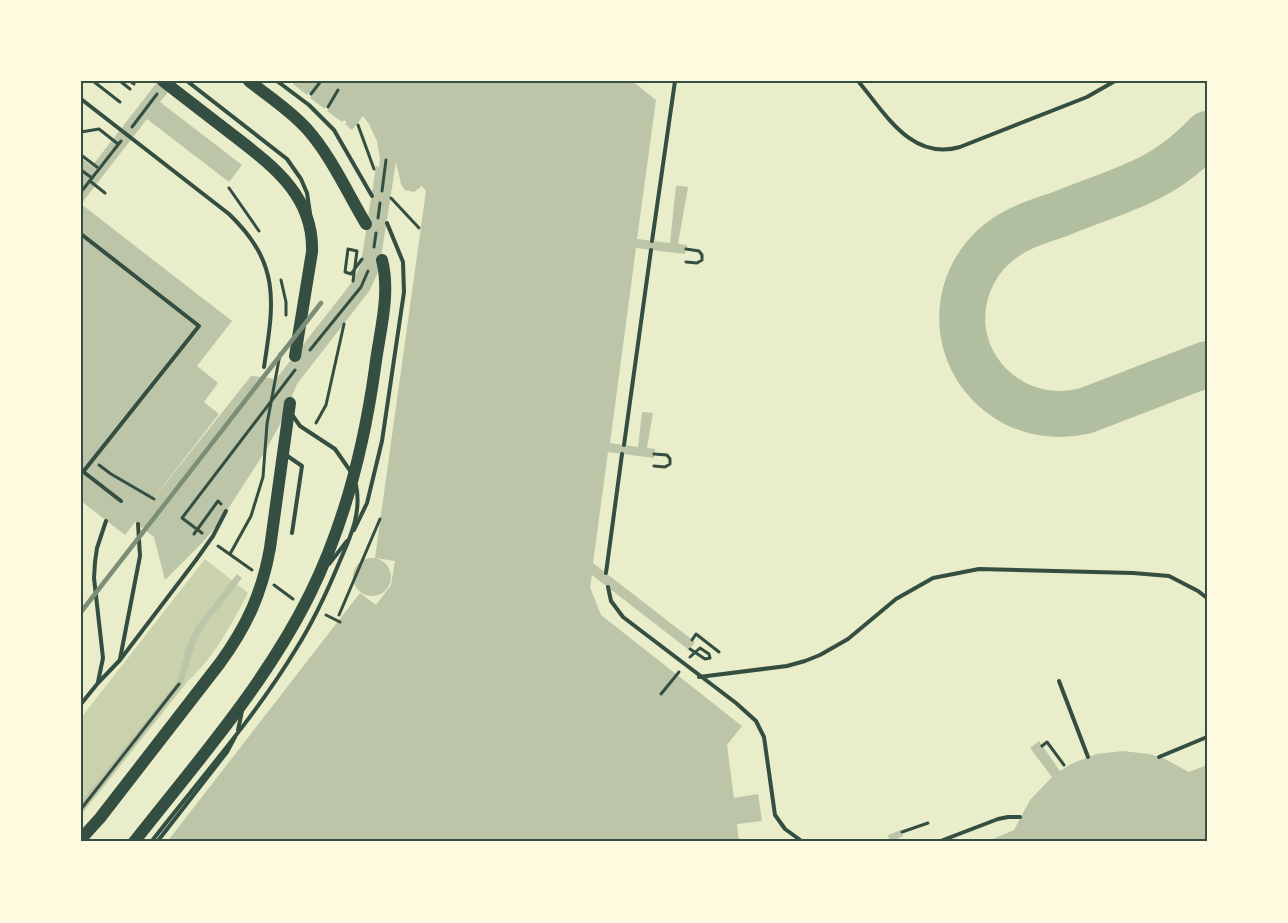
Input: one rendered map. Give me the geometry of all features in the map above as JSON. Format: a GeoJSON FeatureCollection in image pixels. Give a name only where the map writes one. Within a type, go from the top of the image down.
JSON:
{"type":"FeatureCollection","features":[{"type":"Feature","properties":{"kind":"main road"},"geometry":{"type":"LineString","coordinates":[[163,81],[265,160],[288,183],[303,207],[309,222],[312,252],[299,360]]}},
{"type":"Feature","properties":{"kind":"main road"},"geometry":{"type":"LineString","coordinates":[[249,81],[291,114],[311,134],[330,161],[366,224]]}},
{"type":"Feature","properties":{"kind":"main road"},"geometry":{"type":"LineString","coordinates":[[134,842],[250,693],[277,653],[310,595],[329,551],[352,489],[365,429],[385,298],[382,260]]}},
{"type":"Feature","properties":{"kind":"main road"},"geometry":{"type":"LineString","coordinates":[[81,839],[100,818],[213,672],[254,608],[267,568],[290,403]]}},
{"type":"Feature","properties":{"kind":"lane"},"geometry":{"type":"LineString","coordinates":[[188,81],[281,154],[295,168],[307,193],[312,238]]}},
{"type":"Feature","properties":{"kind":"lane"},"geometry":{"type":"LineString","coordinates":[[278,81],[309,105],[334,130],[372,196]]}},
{"type":"Feature","properties":{"kind":"lane"},"geometry":{"type":"LineString","coordinates":[[652,241],[675,81]]}},
{"type":"Feature","properties":{"kind":"lane"},"geometry":{"type":"LineString","coordinates":[[858,81],[906,137],[924,147],[945,150],[960,147],[1087,97],[1115,81]]}},
{"type":"Feature","properties":{"kind":"lane"},"geometry":{"type":"LineString","coordinates":[[81,99],[229,214],[244,228],[256,245],[265,263],[272,303],[264,367]]}},
{"type":"Feature","properties":{"kind":"lane"},"geometry":{"type":"LineString","coordinates":[[310,595],[363,514],[382,441],[404,288],[403,262],[387,223]]}},
{"type":"Feature","properties":{"kind":"lane"},"geometry":{"type":"LineString","coordinates":[[81,234],[199,326],[82,471],[121,501]]}},
{"type":"Feature","properties":{"kind":"lane"},"geometry":{"type":"LineString","coordinates":[[624,445],[651,250]]}},
{"type":"Feature","properties":{"kind":"lane"},"geometry":{"type":"LineString","coordinates":[[152,842],[258,705],[292,656],[332,580],[357,517],[359,502],[351,471],[335,450],[300,426],[291,414],[290,403]]}},
{"type":"Feature","properties":{"kind":"lane"},"geometry":{"type":"LineString","coordinates":[[283,453],[302,466],[292,533]]}},
{"type":"Feature","properties":{"kind":"lane"},"geometry":{"type":"LineString","coordinates":[[606,573],[622,454]]}},
{"type":"Feature","properties":{"kind":"lane"},"geometry":{"type":"LineString","coordinates":[[81,704],[98,682],[120,660],[202,552],[226,508]]}},
{"type":"Feature","properties":{"kind":"lane"},"geometry":{"type":"LineString","coordinates":[[98,682],[103,658],[94,578],[97,548],[106,520]]}},
{"type":"Feature","properties":{"kind":"lane"},"geometry":{"type":"LineString","coordinates":[[120,660],[140,556],[138,524]]}},
{"type":"Feature","properties":{"kind":"lane"},"geometry":{"type":"LineString","coordinates":[[699,676],[787,666],[805,661],[848,639],[896,599],[933,578],[979,569],[1169,576],[1207,598]]}},
{"type":"Feature","properties":{"kind":"lane"},"geometry":{"type":"LineString","coordinates":[[608,587],[611,601],[623,617],[736,703],[760,727],[765,741],[775,815],[786,829],[802,842]]}},
{"type":"Feature","properties":{"kind":"lane"},"geometry":{"type":"LineString","coordinates":[[1059,681],[1089,757]]}},
{"type":"Feature","properties":{"kind":"lane"},"geometry":{"type":"LineString","coordinates":[[157,842],[232,744],[250,693]]}},
{"type":"Feature","properties":{"kind":"lane"},"geometry":{"type":"LineString","coordinates":[[1159,757],[1207,737]]}},
{"type":"Feature","properties":{"kind":"lane"},"geometry":{"type":"LineString","coordinates":[[938,842],[998,819],[1020,817]]}},
{"type":"Feature","properties":{"kind":"path"},"geometry":{"type":"LineString","coordinates":[[93,81],[120,102]]}},
{"type":"Feature","properties":{"kind":"path"},"geometry":{"type":"LineString","coordinates":[[120,81],[130,89]]}},
{"type":"Feature","properties":{"kind":"path"},"geometry":{"type":"LineString","coordinates":[[130,81],[134,84]]}},
{"type":"Feature","properties":{"kind":"path"},"geometry":{"type":"LineString","coordinates":[[310,94],[321,81]]}},
{"type":"Feature","properties":{"kind":"path"},"geometry":{"type":"LineString","coordinates":[[328,107],[338,90]]}},
{"type":"Feature","properties":{"kind":"path"},"geometry":{"type":"LineString","coordinates":[[358,125],[374,169]]}},
{"type":"Feature","properties":{"kind":"path"},"geometry":{"type":"LineString","coordinates":[[81,132],[99,129],[118,144]]}},
{"type":"Feature","properties":{"kind":"path"},"geometry":{"type":"LineString","coordinates":[[81,155],[97,167]]}},
{"type":"Feature","properties":{"kind":"path"},"geometry":{"type":"LineString","coordinates":[[374,249],[386,160]]}},
{"type":"Feature","properties":{"kind":"path"},"geometry":{"type":"LineString","coordinates":[[81,170],[105,193]]}},
{"type":"Feature","properties":{"kind":"path"},"geometry":{"type":"LineString","coordinates":[[392,198],[419,228]]}},
{"type":"Feature","properties":{"kind":"path"},"geometry":{"type":"LineString","coordinates":[[353,281],[357,251],[348,249],[345,272],[351,274],[362,259]]}},
{"type":"Feature","properties":{"kind":"path"},"geometry":{"type":"LineString","coordinates":[[686,249],[699,251],[702,255],[702,260],[697,263],[686,262]]}},
{"type":"Feature","properties":{"kind":"path"},"geometry":{"type":"LineString","coordinates":[[201,534],[182,519],[299,360],[361,286],[370,267]]}},
{"type":"Feature","properties":{"kind":"path"},"geometry":{"type":"LineString","coordinates":[[316,423],[326,405],[344,324]]}},
{"type":"Feature","properties":{"kind":"path"},"geometry":{"type":"LineString","coordinates":[[230,554],[251,516],[263,477],[267,424],[275,379]]}},
{"type":"Feature","properties":{"kind":"path"},"geometry":{"type":"LineString","coordinates":[[654,454],[667,455],[670,459],[670,464],[665,467],[654,466]]}},
{"type":"Feature","properties":{"kind":"path"},"geometry":{"type":"LineString","coordinates":[[93,460],[111,474],[154,499]]}},
{"type":"Feature","properties":{"kind":"path"},"geometry":{"type":"LineString","coordinates":[[194,534],[218,501],[226,508]]}},
{"type":"Feature","properties":{"kind":"path"},"geometry":{"type":"LineString","coordinates":[[339,615],[380,519]]}},
{"type":"Feature","properties":{"kind":"path"},"geometry":{"type":"LineString","coordinates":[[211,541],[256,572]]}},
{"type":"Feature","properties":{"kind":"path"},"geometry":{"type":"LineString","coordinates":[[273,585],[294,599]]}},
{"type":"Feature","properties":{"kind":"path"},"geometry":{"type":"LineString","coordinates":[[692,640],[696,634],[719,652]]}},
{"type":"Feature","properties":{"kind":"path"},"geometry":{"type":"LineString","coordinates":[[690,649],[708,660],[710,656],[701,648]]}},
{"type":"Feature","properties":{"kind":"path"},"geometry":{"type":"LineString","coordinates":[[81,809],[179,684]]}},
{"type":"Feature","properties":{"kind":"path"},"geometry":{"type":"LineString","coordinates":[[1042,746],[1047,742],[1064,765]]}},
{"type":"Feature","properties":{"kind":"path"},"geometry":{"type":"LineString","coordinates":[[902,832],[928,823]]}},
{"type":"Feature","properties":{"kind":"green space"},"geometry":{"type":"Polygon","coordinates":[[[205,559],[248,593],[214,651],[81,815],[81,718],[205,559]]]}},
{"type":"Feature","properties":{"kind":"building"},"geometry":{"type":"Polygon","coordinates":[[[158,81],[177,81],[160,102],[242,165],[229,182],[147,119],[81,204],[81,158],[92,166],[158,81]]]}},
{"type":"Feature","properties":{"kind":"building"},"geometry":{"type":"Polygon","coordinates":[[[295,81],[632,81],[656,100],[637,239],[670,243],[676,186],[682,186],[688,187],[678,244],[687,245],[685,254],[636,248],[610,443],[638,447],[642,412],[653,413],[647,448],[655,449],[654,458],[608,452],[593,563],[695,642],[689,650],[592,575],[590,587],[601,615],[742,726],[727,745],[734,798],[758,794],[762,821],[737,824],[739,842],[167,842],[360,593],[376,605],[391,585],[395,561],[375,558],[426,191],[422,186],[414,192],[405,190],[401,184],[396,162],[379,270],[370,290],[297,384],[266,450],[221,520],[202,543],[165,580],[154,537],[135,522],[125,535],[81,501],[81,204],[232,321],[197,366],[218,383],[204,402],[219,414],[142,513],[251,376],[276,379],[353,281],[361,263],[376,166],[379,167],[377,141],[363,116],[352,130],[345,124],[347,122],[344,120],[342,122],[327,111],[329,109],[326,106],[325,109],[310,98],[312,95],[309,93],[307,95],[293,84],[295,81]]]}},
{"type":"Feature","properties":{"kind":"building"},"geometry":{"type":"Polygon","coordinates":[[[372,558],[385,564],[391,577],[385,590],[372,596],[359,590],[353,577],[359,564],[372,558]]]}},
{"type":"Feature","properties":{"kind":"building"},"geometry":{"type":"Polygon","coordinates":[[[237,574],[242,578],[205,625],[196,641],[182,686],[82,813],[81,802],[177,682],[187,646],[195,628],[237,574]]]}},
{"type":"Feature","properties":{"kind":"building"},"geometry":{"type":"Polygon","coordinates":[[[1039,741],[1060,771],[1073,763],[1097,754],[1123,751],[1149,754],[1165,759],[1189,772],[1207,765],[1207,842],[986,842],[1014,830],[1030,800],[1052,777],[1030,748],[1039,741]]]}},
{"type":"Feature","properties":{"kind":"building"},"geometry":{"type":"Polygon","coordinates":[[[901,830],[903,836],[897,839],[898,842],[890,842],[888,835],[901,830]]]}},
{"type":"Feature","properties":{"kind":"taxiway"},"geometry":{"type":"LineString","coordinates":[[1207,134],[1176,161],[1150,178],[1028,225],[1004,238],[982,259],[974,272],[968,285],[962,315],[968,351],[983,378],[998,392],[1024,408],[1034,411],[1054,414],[1085,411],[1207,364]]}},
{"type":"Feature","properties":{"kind":"railway"},"geometry":{"type":"LineString","coordinates":[[81,612],[321,303]]}}]}
